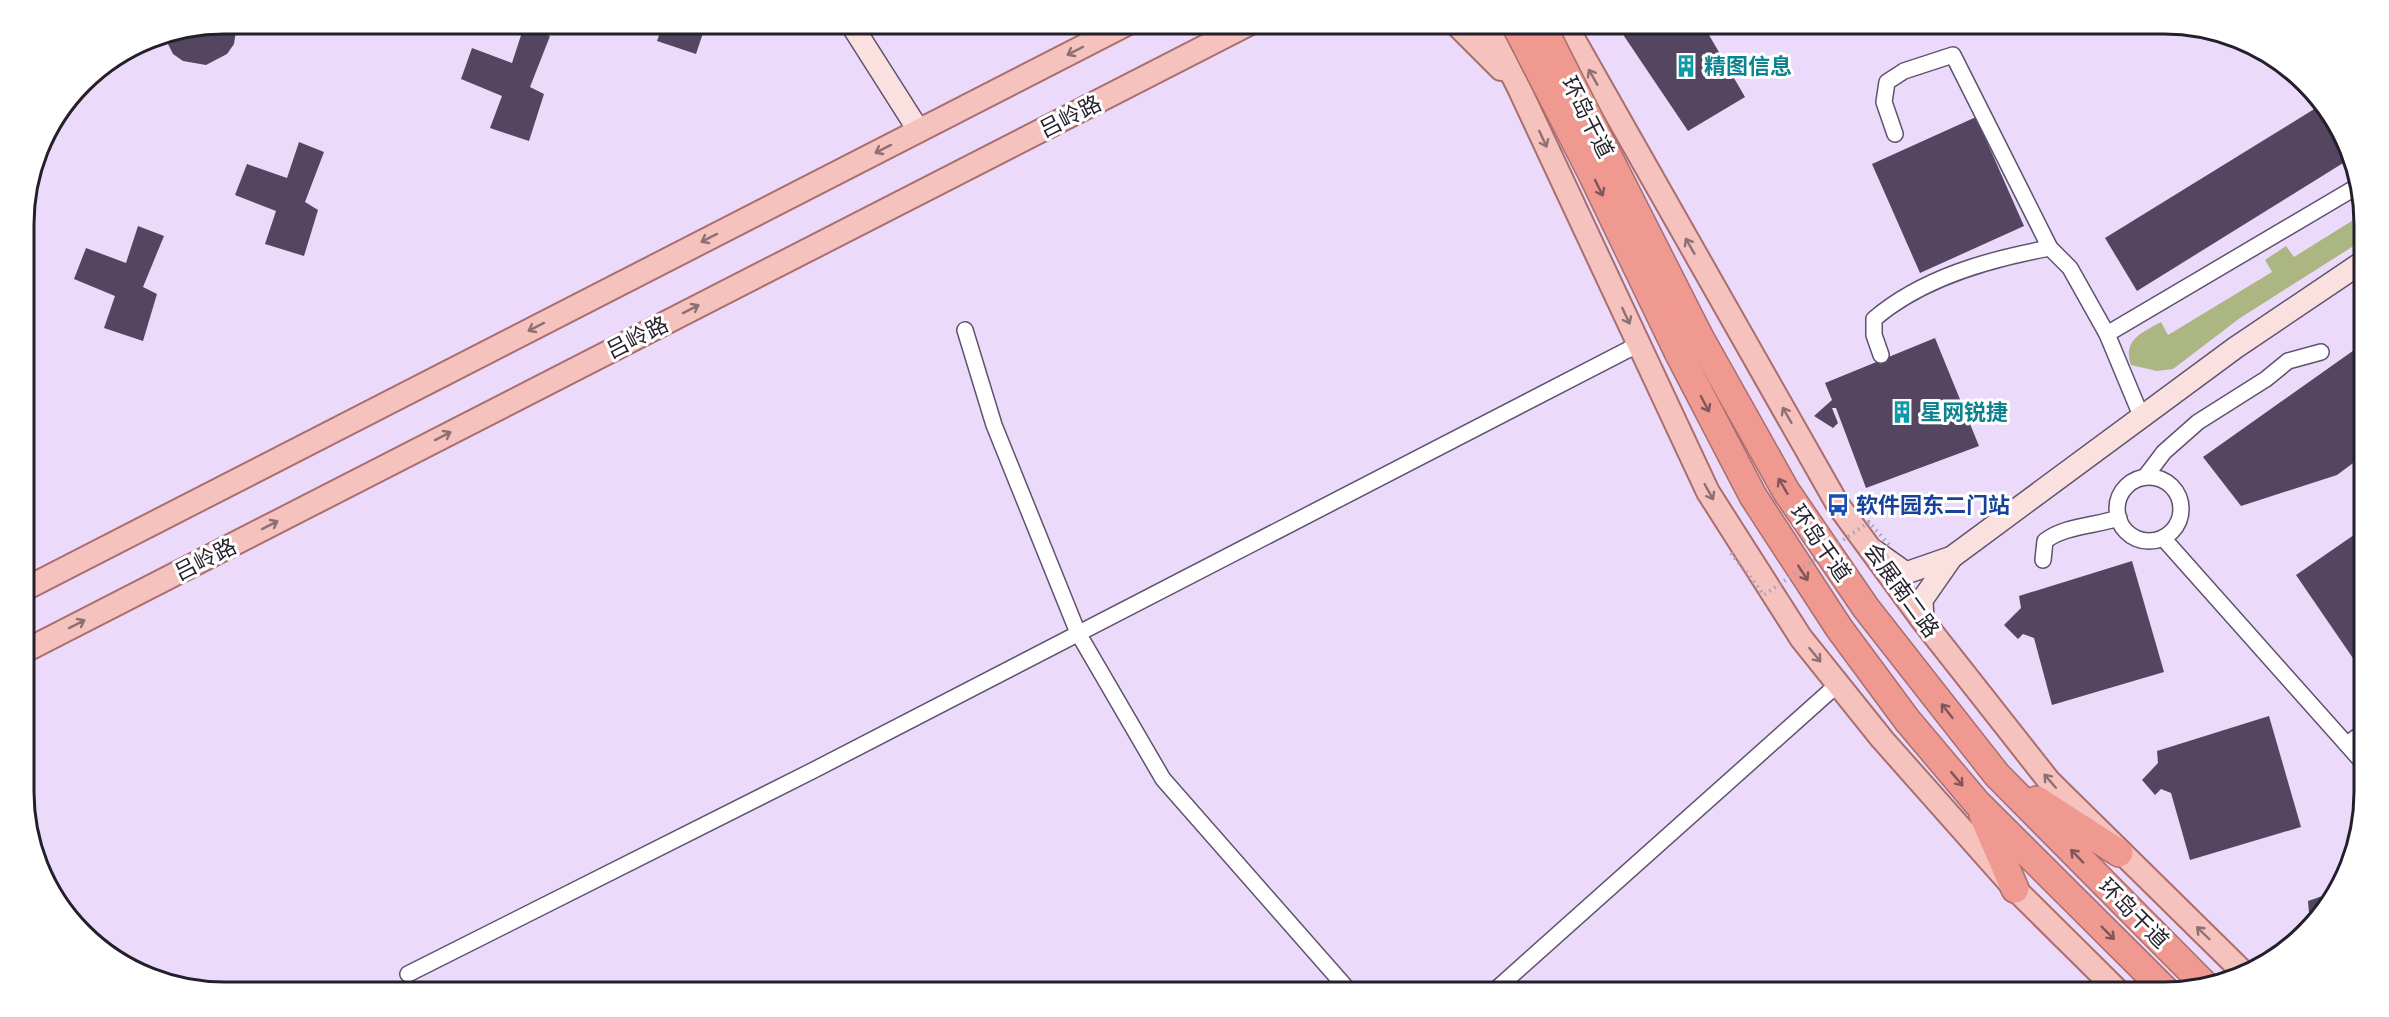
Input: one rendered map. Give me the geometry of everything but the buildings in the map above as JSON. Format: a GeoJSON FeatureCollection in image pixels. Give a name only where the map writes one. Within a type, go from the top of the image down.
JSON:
{"type":"FeatureCollection","features":[{"type":"Feature","properties":{"kind":"highway","name":"环岛干道"},"geometry":{"type":"LineString","coordinates":[[1520,34],[1592,172],[1678,352],[1754,496],[1839,628],[1907,720],[1977,803],[2157,982]]}},
{"type":"Feature","properties":{"kind":"highway","name":"环岛干道"},"geometry":{"type":"LineString","coordinates":[[1546,34],[1699,336],[1786,491],[1866,608],[1997,775],[2199,979]]}},
{"type":"Feature","properties":{"kind":"highway"},"geometry":{"type":"LineString","coordinates":[[1997,775],[2119,853]]}},
{"type":"Feature","properties":{"kind":"highway"},"geometry":{"type":"LineString","coordinates":[[1977,803],[2015,889]]}},
{"type":"Feature","properties":{"kind":"main road","name":"吕岭路"},"geometry":{"type":"LineString","coordinates":[[35,646],[1229,34]]}},
{"type":"Feature","properties":{"kind":"main road"},"geometry":{"type":"LineString","coordinates":[[1466,34],[1518,86]]}},
{"type":"Feature","properties":{"kind":"main road"},"geometry":{"type":"LineString","coordinates":[[1491,34],[1518,86],[1708,492],[1801,638],[1882,739],[2015,889],[2109,982]]}},
{"type":"Feature","properties":{"kind":"main road","name":"会展南二路"},"geometry":{"type":"LineString","coordinates":[[1570,34],[1838,505],[1882,549],[1923,621],[2049,781],[2119,853],[2238,967]]}},
{"type":"Feature","properties":{"kind":"main road"},"geometry":{"type":"LineString","coordinates":[[1518,86],[1577,48],[1573,34]]}},
{"type":"Feature","properties":{"kind":"main road"},"geometry":{"type":"LineString","coordinates":[[35,584],[1106,35]]}},
{"type":"Feature","properties":{"kind":"street"},"geometry":{"type":"LineString","coordinates":[[857,35],[919,130]]}},
{"type":"Feature","properties":{"kind":"street"},"geometry":{"type":"LineString","coordinates":[[1895,134],[1884,102],[1887,82],[1904,71],[1953,55],[2050,248],[2070,268],[2108,334],[2142,418]]}},
{"type":"Feature","properties":{"kind":"street"},"geometry":{"type":"LineString","coordinates":[[2108,334],[2351,190]]}},
{"type":"Feature","properties":{"kind":"street"},"geometry":{"type":"LineString","coordinates":[[1881,355],[1874,335],[1874,319],[1892,303],[1982,262],[2050,248]]}},
{"type":"Feature","properties":{"kind":"street"},"geometry":{"type":"LineString","coordinates":[[1882,549],[1906,573],[1952,557],[2235,348],[2354,268]]}},
{"type":"Feature","properties":{"kind":"street"},"geometry":{"type":"LineString","coordinates":[[965,330],[994,425],[1078,633],[1163,779],[1341,982]]}},
{"type":"Feature","properties":{"kind":"street"},"geometry":{"type":"LineString","coordinates":[[408,974],[1639,345]]}},
{"type":"Feature","properties":{"kind":"street"},"geometry":{"type":"LineString","coordinates":[[2145,477],[2162,479],[2175,489],[2180,500],[2180,519],[2174,530],[2163,538],[2151,541],[2133,537],[2123,528],[2119,518],[2118,504],[2121,493],[2128,485],[2145,477],[2164,452],[2198,422],[2266,379],[2288,361],[2321,352]]}},
{"type":"Feature","properties":{"kind":"street"},"geometry":{"type":"LineString","coordinates":[[2043,560],[2045,541],[2058,531],[2089,527],[2119,518]]}},
{"type":"Feature","properties":{"kind":"street"},"geometry":{"type":"LineString","coordinates":[[2163,538],[2354,752]]}},
{"type":"Feature","properties":{"kind":"street"},"geometry":{"type":"LineString","coordinates":[[1923,621],[1922,600],[1952,557]]}},
{"type":"Feature","properties":{"kind":"street"},"geometry":{"type":"LineString","coordinates":[[1504,982],[1838,684]]}},
{"type":"Feature","properties":{"kind":"street"},"geometry":{"type":"LineString","coordinates":[[2347,744],[2354,739]]}},
{"type":"Feature","properties":{"kind":"path"},"geometry":{"type":"LineString","coordinates":[[1731,554],[1764,595],[1869,522],[1882,549]]}},
{"type":"Feature","properties":{"kind":"green space"},"geometry":{"type":"Polygon","coordinates":[[[2354,220],[2354,246],[2240,318],[2173,369],[2157,371],[2131,365],[2129,349],[2141,333],[2161,322],[2168,335],[2272,272],[2265,260],[2286,246],[2294,257],[2354,220]]]}},
{"type":"Feature","properties":{"kind":"place","name":"精图信息"},"geometry":{"type":"Point","coordinates":[1686,66]}},
{"type":"Feature","properties":{"kind":"place","name":"星网锐捷"},"geometry":{"type":"Point","coordinates":[1902,412]}},
{"type":"Feature","properties":{"kind":"place","name":"软件园东二门站"},"geometry":{"type":"Point","coordinates":[1838,505]}}]}
